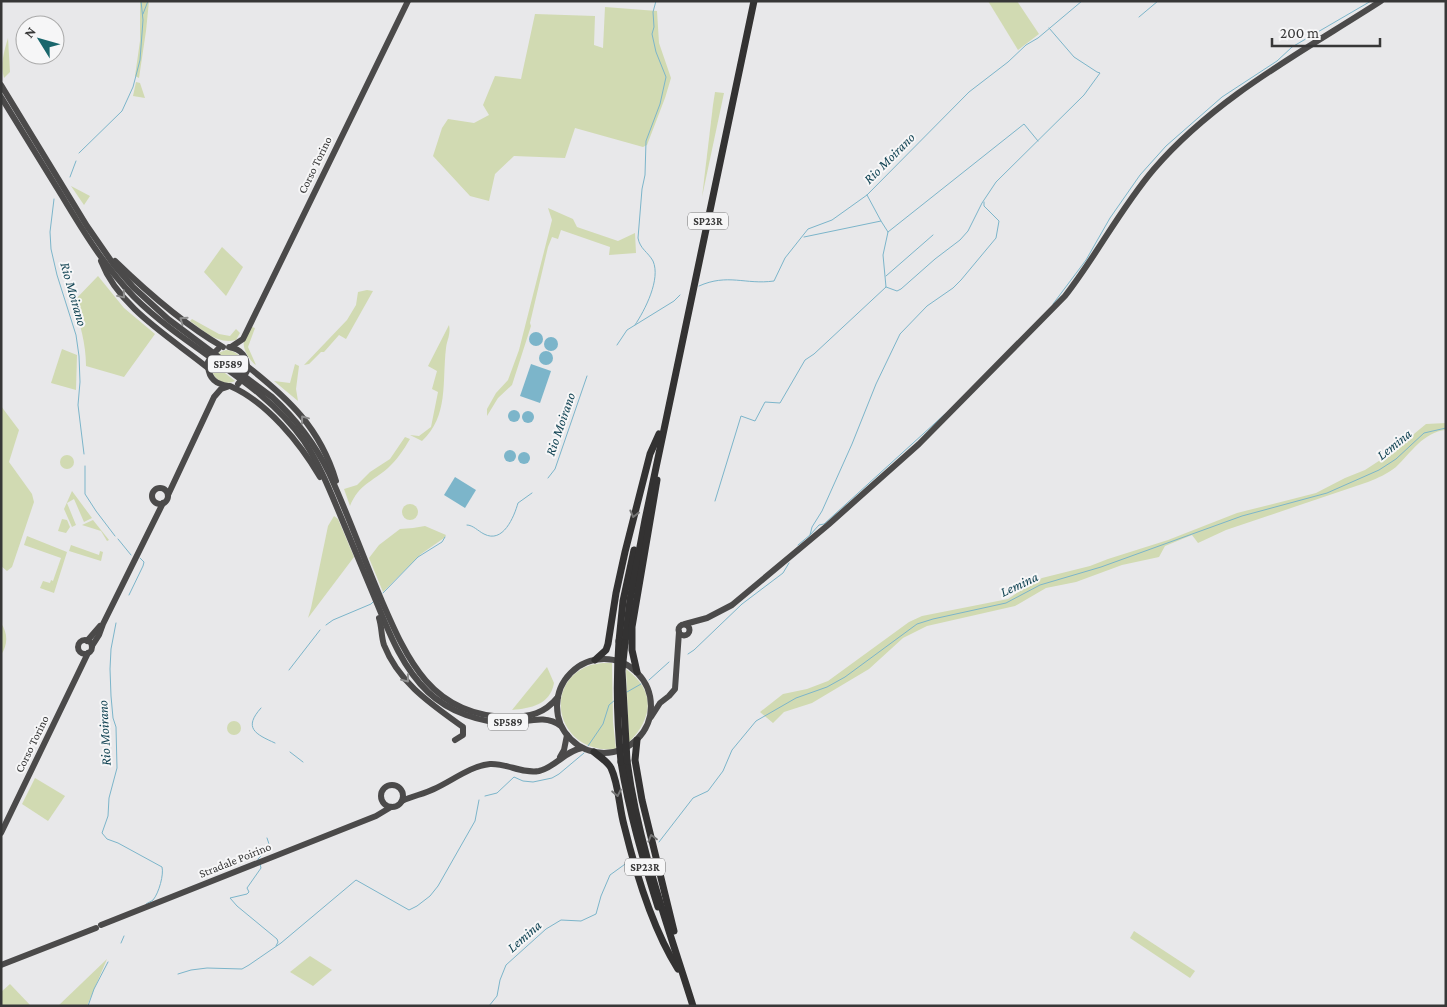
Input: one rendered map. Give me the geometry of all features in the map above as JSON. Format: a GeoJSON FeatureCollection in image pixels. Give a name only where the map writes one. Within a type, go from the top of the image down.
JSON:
{"type":"FeatureCollection","features":[{"type":"Feature","properties":{"kind":"highway","name":"SP23R"},"geometry":{"type":"LineString","coordinates":[[660,437],[750,1]]}},
{"type":"Feature","properties":{"kind":"highway","name":"SP23R"},"geometry":{"type":"LineString","coordinates":[[690,1006],[637,838],[617,714],[616,672],[622,642],[623,601],[754,1]]}},
{"type":"Feature","properties":{"kind":"highway"},"geometry":{"type":"LineString","coordinates":[[595,660],[606,650],[608,644],[625,552],[650,454],[660,437]]}},
{"type":"Feature","properties":{"kind":"highway"},"geometry":{"type":"LineString","coordinates":[[637,672],[632,650],[632,627],[656,491],[660,437]]}},
{"type":"Feature","properties":{"kind":"highway"},"geometry":{"type":"LineString","coordinates":[[636,740],[634,752],[638,781],[673,923],[677,954]]}},
{"type":"Feature","properties":{"kind":"highway"},"geometry":{"type":"LineString","coordinates":[[594,752],[610,766],[614,775],[624,825],[646,900],[664,944],[678,969]]}},
{"type":"Feature","properties":{"kind":"highway","name":"SP23R"},"geometry":{"type":"LineString","coordinates":[[624,762],[636,812],[693,1006]]}},
{"type":"Feature","properties":{"kind":"main road","name":"Corso Torino"},"geometry":{"type":"LineString","coordinates":[[243,338],[408,1]]}},
{"type":"Feature","properties":{"kind":"main road"},"geometry":{"type":"LineString","coordinates":[[650,719],[651,703],[645,683],[637,672],[620,662],[608,659],[595,660],[580,666],[564,682],[558,697],[558,712],[561,726],[567,735],[582,748],[594,752],[617,752],[636,740],[674,688],[676,657],[682,634],[679,626],[688,626],[732,605],[867,491],[919,444],[1047,316],[1086,269],[1116,218],[1134,194],[1181,140],[1203,120],[1257,80],[1381,1]]}},
{"type":"Feature","properties":{"kind":"main road","name":"SP589"},"geometry":{"type":"LineString","coordinates":[[2,86],[99,250]]}},
{"type":"Feature","properties":{"kind":"main road","name":"SP589"},"geometry":{"type":"LineString","coordinates":[[1,97],[99,250],[133,296],[188,342],[253,389],[275,408],[304,442],[335,494],[392,638],[409,669],[429,693],[443,704],[467,716],[481,720],[510,722],[547,719],[554,720],[561,726]]}},
{"type":"Feature","properties":{"kind":"main road"},"geometry":{"type":"LineString","coordinates":[[99,250],[155,299],[220,348]]}},
{"type":"Feature","properties":{"kind":"main road"},"geometry":{"type":"LineString","coordinates":[[99,250],[103,267],[115,286],[134,308],[157,329],[208,365]]}},
{"type":"Feature","properties":{"kind":"main road"},"geometry":{"type":"LineString","coordinates":[[214,397],[208,365],[212,355],[220,348],[231,347],[243,338]]}},
{"type":"Feature","properties":{"kind":"main road"},"geometry":{"type":"LineString","coordinates":[[243,338],[242,354],[247,368],[287,398],[308,424],[330,463],[337,483],[335,494]]}},
{"type":"Feature","properties":{"kind":"main road"},"geometry":{"type":"LineString","coordinates":[[231,347],[242,354]]}},
{"type":"Feature","properties":{"kind":"main road"},"geometry":{"type":"LineString","coordinates":[[90,643],[99,635],[154,520],[156,511],[160,503],[167,500],[173,482],[214,397],[229,386],[238,384],[244,378],[247,368]]}},
{"type":"Feature","properties":{"kind":"main road"},"geometry":{"type":"LineString","coordinates":[[212,379],[219,384],[229,386],[250,397],[279,423],[335,494]]}},
{"type":"Feature","properties":{"kind":"main road"},"geometry":{"type":"LineString","coordinates":[[160,503],[152,496],[153,492],[157,488],[163,488],[173,482]]}},
{"type":"Feature","properties":{"kind":"main road"},"geometry":{"type":"LineString","coordinates":[[163,488],[168,495]]}},
{"type":"Feature","properties":{"kind":"main road","name":"SP589"},"geometry":{"type":"LineString","coordinates":[[335,494],[364,574],[413,665],[434,689],[452,702],[475,712],[510,717],[540,713],[551,706],[558,697]]}},
{"type":"Feature","properties":{"kind":"main road"},"geometry":{"type":"LineString","coordinates":[[377,599],[376,608],[384,644],[390,655],[407,682],[420,696],[463,727],[463,735],[454,740]]}},
{"type":"Feature","properties":{"kind":"main road"},"geometry":{"type":"LineString","coordinates":[[682,634],[688,634],[688,626]]}},
{"type":"Feature","properties":{"kind":"main road"},"geometry":{"type":"LineString","coordinates":[[83,641],[90,643],[91,650],[85,653],[78,649],[83,641]]}},
{"type":"Feature","properties":{"kind":"main road","name":"Corso Torino"},"geometry":{"type":"LineString","coordinates":[[1,833],[83,664],[85,653]]}},
{"type":"Feature","properties":{"kind":"main road"},"geometry":{"type":"LineString","coordinates":[[650,696],[657,699],[665,698]]}},
{"type":"Feature","properties":{"kind":"main road"},"geometry":{"type":"LineString","coordinates":[[559,760],[564,750],[567,735]]}},
{"type":"Feature","properties":{"kind":"main road"},"geometry":{"type":"LineString","coordinates":[[382,802],[392,808],[398,806],[402,801],[431,791],[482,766],[503,765],[526,772],[534,772],[548,768],[571,751],[582,748]]}},
{"type":"Feature","properties":{"kind":"main road"},"geometry":{"type":"LineString","coordinates":[[376,816],[382,808],[381,793],[386,786],[395,785],[403,791],[419,794]]}},
{"type":"Feature","properties":{"kind":"main road"},"geometry":{"type":"LineString","coordinates":[[402,801],[403,791]]}},
{"type":"Feature","properties":{"kind":"main road","name":"Stradale Poirino"},"geometry":{"type":"LineString","coordinates":[[1,966],[392,808]]}},
{"type":"Feature","properties":{"kind":"green space"},"geometry":{"type":"Polygon","coordinates":[[[140,1],[149,1],[139,78],[135,76],[140,41],[140,1]]]}},
{"type":"Feature","properties":{"kind":"green space"},"geometry":{"type":"Polygon","coordinates":[[[988,1],[1017,1],[1039,34],[1018,50],[988,1]]]}},
{"type":"Feature","properties":{"kind":"green space"},"geometry":{"type":"Polygon","coordinates":[[[605,7],[657,11],[659,43],[671,78],[647,145],[643,147],[575,128],[565,158],[514,156],[495,174],[489,201],[470,196],[433,156],[442,128],[448,119],[474,123],[489,115],[483,105],[495,76],[521,79],[535,14],[595,16],[594,45],[603,48],[605,7]]]}},
{"type":"Feature","properties":{"kind":"green space"},"geometry":{"type":"Polygon","coordinates":[[[8,38],[10,72],[4,78],[2,63],[8,38]]]}},
{"type":"Feature","properties":{"kind":"green space"},"geometry":{"type":"Polygon","coordinates":[[[136,82],[140,83],[145,98],[133,96],[136,82]]]}},
{"type":"Feature","properties":{"kind":"green space"},"geometry":{"type":"Polygon","coordinates":[[[715,92],[724,93],[702,197],[713,105],[715,92]]]}},
{"type":"Feature","properties":{"kind":"green space"},"geometry":{"type":"Polygon","coordinates":[[[71,186],[90,196],[84,205],[71,186]]]}},
{"type":"Feature","properties":{"kind":"green space"},"geometry":{"type":"Polygon","coordinates":[[[548,208],[573,219],[577,227],[618,241],[635,233],[636,253],[609,255],[610,247],[561,230],[558,239],[552,237],[530,323],[531,326],[512,385],[498,398],[487,416],[487,409],[496,393],[508,380],[519,350],[552,220],[548,208]]]}},
{"type":"Feature","properties":{"kind":"green space"},"geometry":{"type":"Polygon","coordinates":[[[222,247],[243,267],[226,296],[204,272],[222,247]]]}},
{"type":"Feature","properties":{"kind":"green space"},"geometry":{"type":"Polygon","coordinates":[[[98,276],[124,308],[155,334],[124,377],[86,366],[84,341],[73,302],[98,276]]]}},
{"type":"Feature","properties":{"kind":"green space"},"geometry":{"type":"Polygon","coordinates":[[[373,291],[346,339],[339,335],[324,352],[321,352],[309,364],[304,365],[347,320],[356,305],[358,292],[373,291]]]}},
{"type":"Feature","properties":{"kind":"green space"},"geometry":{"type":"Polygon","coordinates":[[[192,319],[219,334],[230,336],[236,329],[240,333],[236,340],[223,341],[206,333],[190,321],[192,319]]]}},
{"type":"Feature","properties":{"kind":"green space"},"geometry":{"type":"Polygon","coordinates":[[[449,325],[443,398],[437,421],[422,441],[410,435],[419,436],[431,427],[438,392],[432,389],[437,371],[428,366],[449,325]]]}},
{"type":"Feature","properties":{"kind":"green space"},"geometry":{"type":"Polygon","coordinates":[[[252,327],[255,328],[248,347],[256,365],[251,361],[244,348],[245,337],[252,327]]]}},
{"type":"Feature","properties":{"kind":"green space"},"geometry":{"type":"Polygon","coordinates":[[[62,349],[77,355],[76,390],[51,383],[62,349]]]}},
{"type":"Feature","properties":{"kind":"green space"},"geometry":{"type":"Polygon","coordinates":[[[226,350],[240,356],[243,363],[243,371],[218,353],[226,350]]]}},
{"type":"Feature","properties":{"kind":"green space"},"geometry":{"type":"Polygon","coordinates":[[[211,362],[235,381],[230,383],[221,382],[212,372],[211,362]]]}},
{"type":"Feature","properties":{"kind":"green space"},"geometry":{"type":"Polygon","coordinates":[[[295,364],[299,366],[296,389],[298,401],[274,381],[290,383],[295,364]]]}},
{"type":"Feature","properties":{"kind":"green space"},"geometry":{"type":"Polygon","coordinates":[[[1,406],[19,430],[9,462],[32,494],[34,502],[12,567],[7,571],[1,566],[1,406]]]}},
{"type":"Feature","properties":{"kind":"green space"},"geometry":{"type":"Polygon","coordinates":[[[1446,423],[1446,430],[1424,439],[1396,467],[1372,480],[1226,530],[1198,543],[1192,535],[1165,546],[1159,557],[1122,565],[1076,582],[1046,588],[1015,606],[927,626],[903,638],[869,669],[812,703],[784,712],[773,723],[760,712],[783,694],[807,689],[828,681],[909,622],[922,616],[1008,599],[1042,578],[1090,566],[1168,540],[1237,513],[1316,493],[1365,470],[1391,453],[1426,424],[1446,423]]]}},
{"type":"Feature","properties":{"kind":"green space"},"geometry":{"type":"Polygon","coordinates":[[[405,437],[410,439],[397,458],[388,468],[357,493],[350,506],[344,489],[357,485],[370,472],[390,459],[405,437]]]}},
{"type":"Feature","properties":{"kind":"green space"},"geometry":{"type":"Polygon","coordinates":[[[67,455],[72,457],[74,462],[72,467],[67,469],[62,467],[60,462],[62,457],[67,455]]]}},
{"type":"Feature","properties":{"kind":"green space"},"geometry":{"type":"Polygon","coordinates":[[[72,491],[92,518],[84,522],[74,499],[67,503],[76,525],[72,527],[64,509],[72,491]]]}},
{"type":"Feature","properties":{"kind":"green space"},"geometry":{"type":"Polygon","coordinates":[[[410,504],[418,512],[410,520],[402,512],[410,504]]]}},
{"type":"Feature","properties":{"kind":"green space"},"geometry":{"type":"Polygon","coordinates":[[[334,516],[338,519],[354,557],[308,618],[328,526],[334,516]]]}},
{"type":"Feature","properties":{"kind":"green space"},"geometry":{"type":"Polygon","coordinates":[[[62,519],[67,520],[70,527],[66,533],[58,531],[62,519]]]}},
{"type":"Feature","properties":{"kind":"green space"},"geometry":{"type":"Polygon","coordinates":[[[93,520],[109,540],[107,541],[101,531],[82,525],[93,520]]]}},
{"type":"Feature","properties":{"kind":"green space"},"geometry":{"type":"Polygon","coordinates":[[[425,526],[446,535],[421,554],[383,592],[369,558],[379,545],[400,529],[425,526]]]}},
{"type":"Feature","properties":{"kind":"green space"},"geometry":{"type":"Polygon","coordinates":[[[27,536],[67,552],[54,593],[40,588],[43,581],[50,583],[51,580],[53,581],[61,558],[24,545],[27,536]]]}},
{"type":"Feature","properties":{"kind":"green space"},"geometry":{"type":"Polygon","coordinates":[[[71,545],[99,555],[100,551],[103,552],[101,561],[69,551],[71,545]]]}},
{"type":"Feature","properties":{"kind":"green space"},"geometry":{"type":"Polygon","coordinates":[[[1,623],[6,639],[1,655],[1,623]]]}},
{"type":"Feature","properties":{"kind":"green space"},"geometry":{"type":"Polygon","coordinates":[[[612,663],[613,722],[616,749],[596,748],[581,741],[569,730],[563,717],[561,702],[564,688],[573,675],[590,665],[612,663]]]}},
{"type":"Feature","properties":{"kind":"green space"},"geometry":{"type":"Polygon","coordinates":[[[547,667],[554,683],[552,690],[544,701],[526,708],[512,710],[547,667]]]}},
{"type":"Feature","properties":{"kind":"green space"},"geometry":{"type":"Polygon","coordinates":[[[626,669],[636,677],[642,686],[648,705],[643,724],[629,742],[626,669]]]}},
{"type":"Feature","properties":{"kind":"green space"},"geometry":{"type":"Polygon","coordinates":[[[234,721],[239,723],[241,728],[239,733],[234,735],[229,733],[227,728],[229,723],[234,721]]]}},
{"type":"Feature","properties":{"kind":"green space"},"geometry":{"type":"Polygon","coordinates":[[[35,778],[65,796],[48,821],[22,804],[35,778]]]}},
{"type":"Feature","properties":{"kind":"green space"},"geometry":{"type":"Polygon","coordinates":[[[1134,931],[1195,971],[1190,978],[1130,938],[1134,931]]]}},
{"type":"Feature","properties":{"kind":"green space"},"geometry":{"type":"Polygon","coordinates":[[[310,956],[332,970],[313,986],[290,972],[310,956]]]}},
{"type":"Feature","properties":{"kind":"green space"},"geometry":{"type":"Polygon","coordinates":[[[107,959],[87,1006],[58,1006],[107,959]]]}},
{"type":"Feature","properties":{"kind":"green space"},"geometry":{"type":"Polygon","coordinates":[[[10,984],[31,1006],[1,1006],[1,992],[10,984]]]}},
{"type":"Feature","properties":{"kind":"water"},"geometry":{"type":"Polygon","coordinates":[[[536,332],[541,334],[543,339],[541,344],[536,346],[531,344],[529,339],[531,334],[536,332]]]}},
{"type":"Feature","properties":{"kind":"water"},"geometry":{"type":"Polygon","coordinates":[[[551,337],[556,339],[558,344],[556,349],[551,351],[546,349],[544,344],[546,339],[551,337]]]}},
{"type":"Feature","properties":{"kind":"water"},"geometry":{"type":"Polygon","coordinates":[[[546,351],[551,353],[553,358],[551,363],[546,365],[541,363],[539,358],[541,353],[546,351]]]}},
{"type":"Feature","properties":{"kind":"water"},"geometry":{"type":"Polygon","coordinates":[[[531,364],[551,371],[540,403],[520,396],[531,364]]]}},
{"type":"Feature","properties":{"kind":"water"},"geometry":{"type":"Polygon","coordinates":[[[512,410],[516,410],[520,416],[516,422],[512,422],[508,418],[508,414],[512,410]]]}},
{"type":"Feature","properties":{"kind":"water"},"geometry":{"type":"Polygon","coordinates":[[[528,411],[534,417],[528,423],[522,417],[528,411]]]}},
{"type":"Feature","properties":{"kind":"water"},"geometry":{"type":"Polygon","coordinates":[[[510,450],[516,456],[510,462],[504,456],[510,450]]]}},
{"type":"Feature","properties":{"kind":"water"},"geometry":{"type":"Polygon","coordinates":[[[524,452],[530,458],[524,464],[518,458],[524,452]]]}},
{"type":"Feature","properties":{"kind":"water"},"geometry":{"type":"Polygon","coordinates":[[[455,477],[476,490],[465,508],[444,495],[455,477]]]}},
{"type":"Feature","properties":{"kind":"waterway","name":"Rio Moirano"},"geometry":{"type":"LineString","coordinates":[[79,153],[122,111],[133,87],[140,60],[143,20],[141,1]]}},
{"type":"Feature","properties":{"kind":"waterway","name":"Rio Moirano"},"geometry":{"type":"LineString","coordinates":[[143,14],[148,1]]}},
{"type":"Feature","properties":{"kind":"waterway"},"geometry":{"type":"LineString","coordinates":[[635,325],[651,294],[655,276],[653,261],[640,245],[638,238],[645,175],[646,141],[660,104],[666,77],[656,52],[652,34],[654,27],[653,12],[656,1]]}},
{"type":"Feature","properties":{"kind":"waterway","name":"Rio Moirano"},"geometry":{"type":"LineString","coordinates":[[699,286],[719,280],[774,281],[785,258],[808,229],[832,220],[867,195],[969,92],[1082,1]]}},
{"type":"Feature","properties":{"kind":"waterway"},"geometry":{"type":"LineString","coordinates":[[1139,17],[1158,1]]}},
{"type":"Feature","properties":{"kind":"waterway"},"geometry":{"type":"LineString","coordinates":[[1053,304],[1086,260],[1110,218],[1140,175],[1166,146],[1222,97],[1277,61],[1292,47],[1371,1]]}},
{"type":"Feature","properties":{"kind":"waterway"},"geometry":{"type":"LineString","coordinates":[[886,287],[897,291],[901,289],[960,240],[968,231],[982,203],[996,182],[1084,95],[1100,73],[1074,57],[1049,28]]}},
{"type":"Feature","properties":{"kind":"waterway"},"geometry":{"type":"LineString","coordinates":[[888,232],[1024,124],[1038,141]]}},
{"type":"Feature","properties":{"kind":"waterway","name":"Rio Moirano"},"geometry":{"type":"LineString","coordinates":[[70,177],[76,161]]}},
{"type":"Feature","properties":{"kind":"waterway"},"geometry":{"type":"LineString","coordinates":[[804,237],[881,221],[867,195]]}},
{"type":"Feature","properties":{"kind":"waterway","name":"Rio Moirano"},"geometry":{"type":"LineString","coordinates":[[54,199],[50,232],[51,249],[76,335],[80,382],[78,405],[84,454]]}},
{"type":"Feature","properties":{"kind":"waterway"},"geometry":{"type":"LineString","coordinates":[[798,545],[810,535],[812,527],[822,511],[876,384],[900,334],[927,306],[953,288],[996,238],[999,221],[984,206],[984,202]]}},
{"type":"Feature","properties":{"kind":"waterway"},"geometry":{"type":"LineString","coordinates":[[715,501],[741,416],[755,421],[765,402],[780,403],[805,360],[814,354],[886,287],[883,255],[888,232],[881,221]]}},
{"type":"Feature","properties":{"kind":"waterway"},"geometry":{"type":"LineString","coordinates":[[886,276],[933,235]]}},
{"type":"Feature","properties":{"kind":"waterway","name":"Rio Moirano"},"geometry":{"type":"LineString","coordinates":[[617,345],[627,330],[674,301],[680,295]]}},
{"type":"Feature","properties":{"kind":"waterway","name":"Rio Moirano"},"geometry":{"type":"LineString","coordinates":[[548,478],[555,469],[587,376]]}},
{"type":"Feature","properties":{"kind":"waterway"},"geometry":{"type":"LineString","coordinates":[[810,535],[945,414]]}},
{"type":"Feature","properties":{"kind":"waterway","name":"Lemina"},"geometry":{"type":"LineString","coordinates":[[659,842],[693,798],[708,791],[723,771],[732,750],[756,721],[796,698],[827,687],[845,677],[917,624],[1006,603],[1040,585],[1101,567],[1242,516],[1327,493],[1379,470],[1396,459],[1424,433],[1446,428]]}},
{"type":"Feature","properties":{"kind":"waterway","name":"Rio Moirano"},"geometry":{"type":"LineString","coordinates":[[85,466],[85,494],[115,536]]}},
{"type":"Feature","properties":{"kind":"waterway","name":"Rio Moirano"},"geometry":{"type":"LineString","coordinates":[[467,525],[484,534],[497,535],[507,528],[518,503],[532,493]]}},
{"type":"Feature","properties":{"kind":"waterway","name":"Rio Moirano"},"geometry":{"type":"LineString","coordinates":[[383,593],[418,557],[442,542],[445,537]]}},
{"type":"Feature","properties":{"kind":"waterway","name":"Rio Moirano"},"geometry":{"type":"LineString","coordinates":[[118,539],[131,555]]}},
{"type":"Feature","properties":{"kind":"waterway","name":"Rio Moirano"},"geometry":{"type":"LineString","coordinates":[[129,595],[143,566],[144,562],[140,558]]}},
{"type":"Feature","properties":{"kind":"waterway"},"geometry":{"type":"LineString","coordinates":[[688,654],[742,604],[783,573],[789,563]]}},
{"type":"Feature","properties":{"kind":"waterway","name":"Rio Moirano"},"geometry":{"type":"LineString","coordinates":[[326,625],[374,601]]}},
{"type":"Feature","properties":{"kind":"waterway","name":"Rio Moirano"},"geometry":{"type":"LineString","coordinates":[[116,623],[111,649],[110,669],[113,718],[116,727],[117,768],[109,798],[108,816],[102,833],[107,839],[162,867],[162,879],[157,893],[153,900],[146,904]]}},
{"type":"Feature","properties":{"kind":"waterway","name":"Rio Moirano"},"geometry":{"type":"LineString","coordinates":[[289,670],[320,630]]}},
{"type":"Feature","properties":{"kind":"waterway"},"geometry":{"type":"LineString","coordinates":[[649,680],[669,662]]}},
{"type":"Feature","properties":{"kind":"waterway"},"geometry":{"type":"LineString","coordinates":[[627,692],[641,684]]}},
{"type":"Feature","properties":{"kind":"waterway"},"geometry":{"type":"LineString","coordinates":[[588,746],[603,724],[609,705],[615,700]]}},
{"type":"Feature","properties":{"kind":"waterway","name":"Rio Moirano"},"geometry":{"type":"LineString","coordinates":[[261,708],[252,725],[254,730],[262,737],[275,743]]}},
{"type":"Feature","properties":{"kind":"waterway","name":"Rio Moirano"},"geometry":{"type":"LineString","coordinates":[[290,752],[303,762]]}},
{"type":"Feature","properties":{"kind":"waterway"},"geometry":{"type":"LineString","coordinates":[[485,796],[497,793],[514,777],[523,781],[533,782],[552,778],[584,753]]}},
{"type":"Feature","properties":{"kind":"waterway"},"geometry":{"type":"LineString","coordinates":[[178,974],[207,968],[242,969],[281,943],[356,880],[409,910],[417,906],[430,896],[438,886],[475,821],[479,800]]}},
{"type":"Feature","properties":{"kind":"waterway","name":"Rio Moirano"},"geometry":{"type":"LineString","coordinates":[[258,860],[269,844],[267,838]]}},
{"type":"Feature","properties":{"kind":"waterway","name":"Lemina"},"geometry":{"type":"LineString","coordinates":[[489,1006],[497,996],[500,980],[506,965],[546,929],[561,920],[581,921],[596,914],[610,875],[628,862]]}},
{"type":"Feature","properties":{"kind":"waterway","name":"Rio Moirano"},"geometry":{"type":"LineString","coordinates":[[260,864],[261,868],[247,888],[249,892],[230,898],[277,939],[276,946]]}},
{"type":"Feature","properties":{"kind":"waterway"},"geometry":{"type":"LineString","coordinates":[[121,943],[124,936]]}},
{"type":"Feature","properties":{"kind":"waterway","name":"Rio Moirano"},"geometry":{"type":"LineString","coordinates":[[88,1006],[94,989],[108,962]]}}]}
